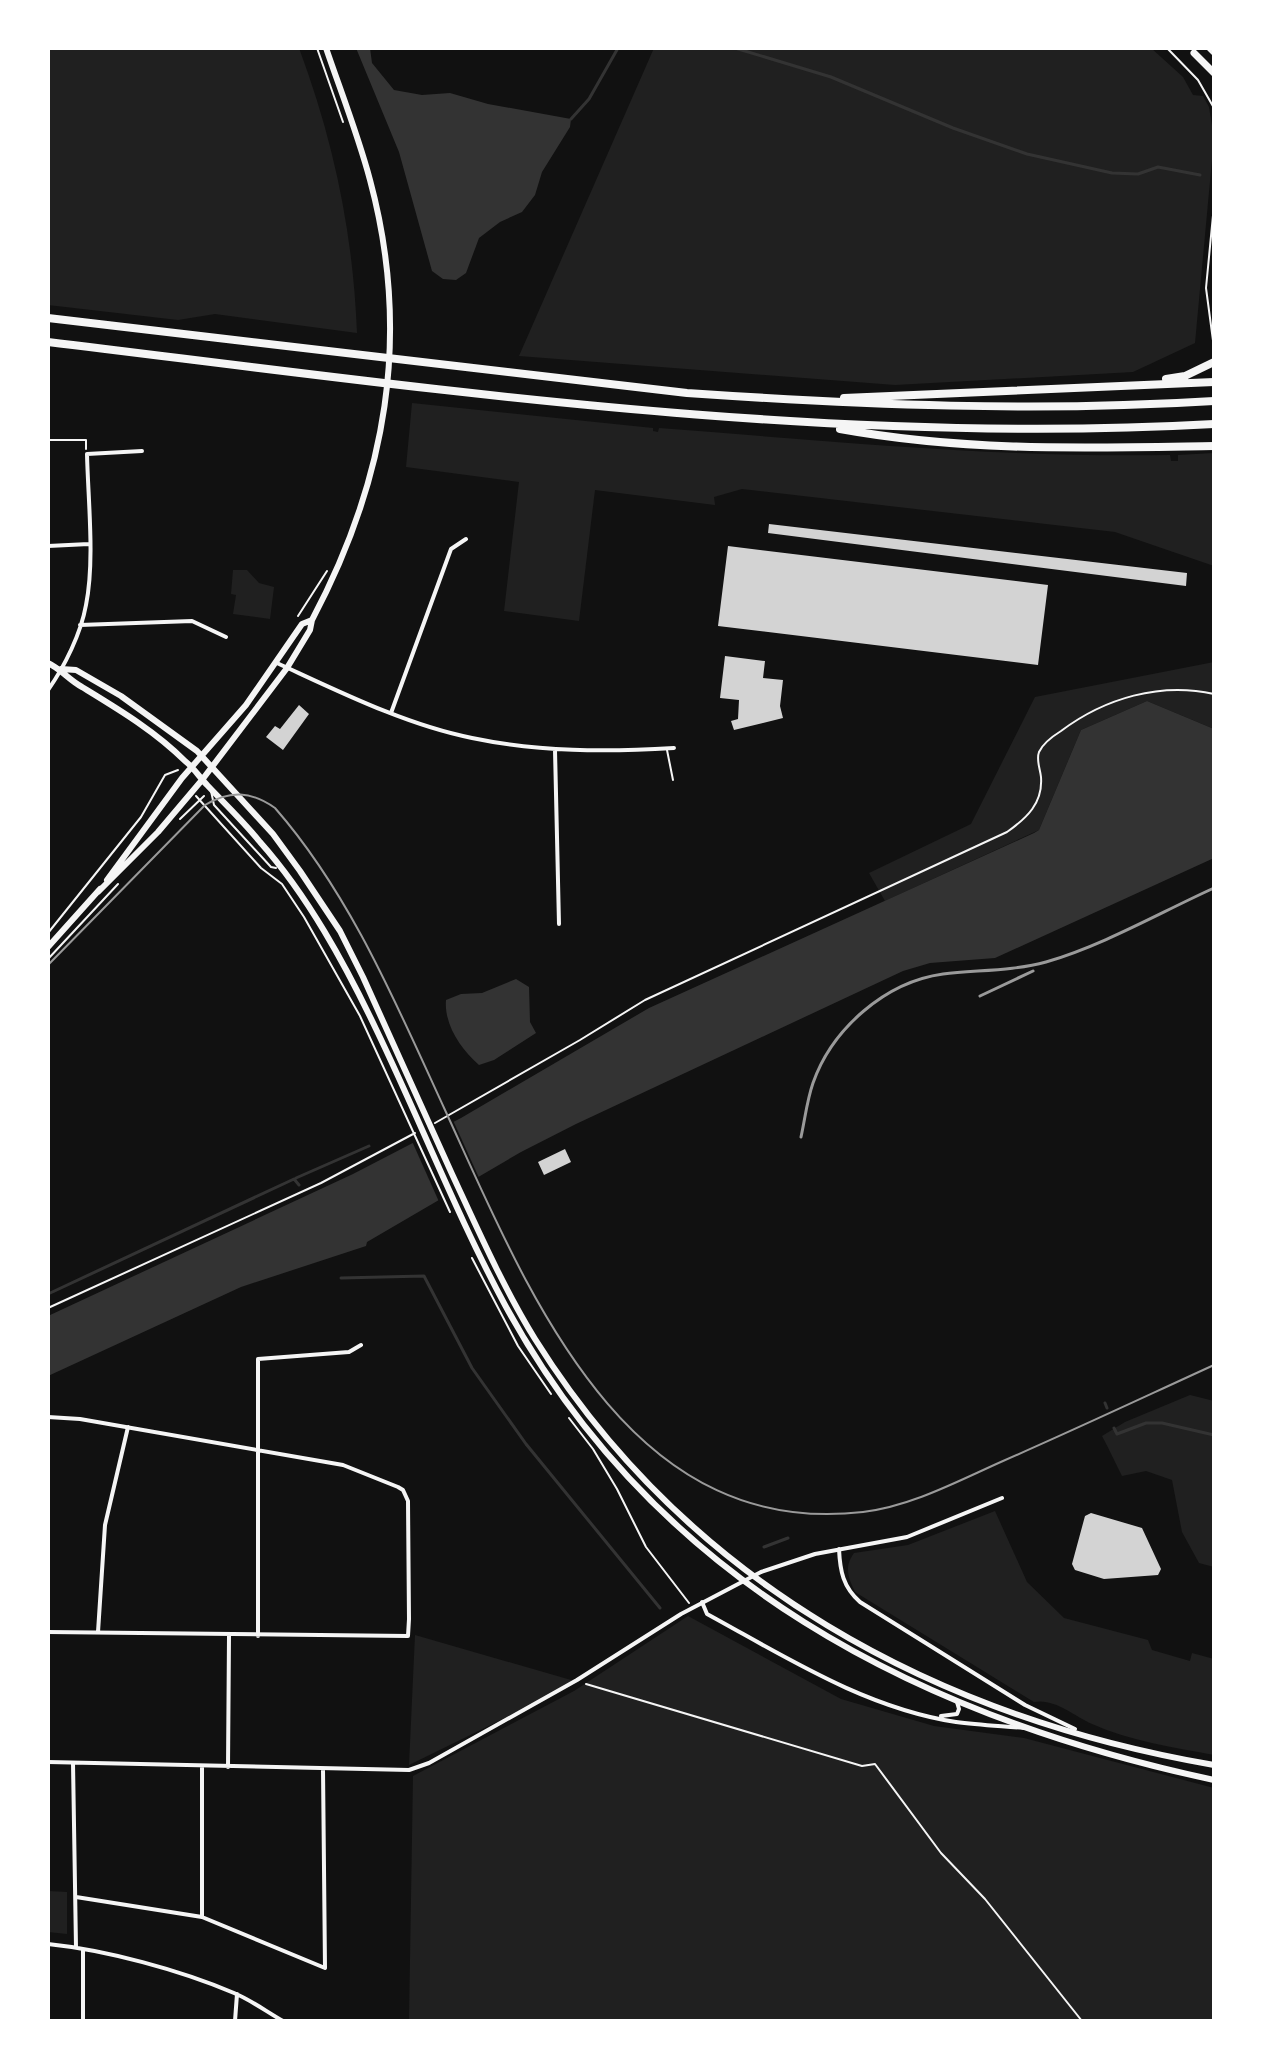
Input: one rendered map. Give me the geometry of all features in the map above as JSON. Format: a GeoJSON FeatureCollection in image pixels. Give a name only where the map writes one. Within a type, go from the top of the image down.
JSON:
{"type":"FeatureCollection","features":[{"type":"Feature","properties":{"kind":"highway"},"geometry":{"type":"LineString","coordinates":[[1194,53],[1214,73]]}},
{"type":"Feature","properties":{"kind":"highway"},"geometry":{"type":"LineString","coordinates":[[48,318],[635,387],[791,400],[978,407],[1141,406],[1214,401]]}},
{"type":"Feature","properties":{"kind":"highway"},"geometry":{"type":"LineString","coordinates":[[48,342],[718,418],[1006,431],[1214,424]]}},
{"type":"Feature","properties":{"kind":"highway"},"geometry":{"type":"LineString","coordinates":[[1126,386],[1185,376],[1214,362]]}},
{"type":"Feature","properties":{"kind":"highway"},"geometry":{"type":"LineString","coordinates":[[791,400],[1214,382]]}},
{"type":"Feature","properties":{"kind":"highway"},"geometry":{"type":"LineString","coordinates":[[808,424],[881,437],[978,446],[1047,449],[1211,446]]}},
{"type":"Feature","properties":{"kind":"street"},"geometry":{"type":"LineString","coordinates":[[48,947],[158,832],[202,780],[287,668],[310,630],[358,521],[373,469],[385,405],[390,334],[387,270],[381,224],[357,137],[326,48]]}},
{"type":"Feature","properties":{"kind":"street"},"geometry":{"type":"LineString","coordinates":[[48,690],[61,669],[86,605],[89,544],[87,454],[142,451]]}},
{"type":"Feature","properties":{"kind":"street"},"geometry":{"type":"LineString","coordinates":[[391,713],[451,549],[466,539]]}},
{"type":"Feature","properties":{"kind":"street"},"geometry":{"type":"LineString","coordinates":[[48,546],[89,544]]}},
{"type":"Feature","properties":{"kind":"street"},"geometry":{"type":"LineString","coordinates":[[98,892],[277,663],[302,624],[312,620]]}},
{"type":"Feature","properties":{"kind":"street"},"geometry":{"type":"LineString","coordinates":[[80,625],[192,621],[226,637]]}},
{"type":"Feature","properties":{"kind":"street"},"geometry":{"type":"LineString","coordinates":[[48,663],[61,669],[76,670],[121,696],[202,757],[273,834],[340,931],[515,1304],[589,1417],[648,1485],[689,1525],[763,1585],[825,1626],[902,1668],[1012,1712],[1095,1739],[1214,1765]]}},
{"type":"Feature","properties":{"kind":"street"},"geometry":{"type":"LineString","coordinates":[[277,663],[391,713],[470,738],[555,750],[674,748]]}},
{"type":"Feature","properties":{"kind":"street"},"geometry":{"type":"LineString","coordinates":[[61,669],[69,679],[128,715],[192,768],[261,842],[280,867],[352,981],[454,1201],[526,1341],[574,1412],[641,1491],[681,1530],[754,1590],[869,1662],[957,1702],[1032,1729],[1214,1780]]}},
{"type":"Feature","properties":{"kind":"street"},"geometry":{"type":"LineString","coordinates":[[555,750],[559,924]]}},
{"type":"Feature","properties":{"kind":"street"},"geometry":{"type":"LineString","coordinates":[[258,1636],[258,1359],[349,1352],[361,1345]]}},
{"type":"Feature","properties":{"kind":"street"},"geometry":{"type":"LineString","coordinates":[[48,1417],[80,1419],[343,1465],[403,1490],[408,1501],[408,1636],[48,1632]]}},
{"type":"Feature","properties":{"kind":"street"},"geometry":{"type":"LineString","coordinates":[[98,1632],[105,1525],[128,1427]]}},
{"type":"Feature","properties":{"kind":"street"},"geometry":{"type":"LineString","coordinates":[[48,1762],[409,1770],[429,1763],[577,1680],[702,1602],[761,1572],[815,1554],[907,1537],[1002,1498]]}},
{"type":"Feature","properties":{"kind":"street"},"geometry":{"type":"LineString","coordinates":[[839,1549],[842,1578],[860,1602],[1025,1705],[1095,1739]]}},
{"type":"Feature","properties":{"kind":"street"},"geometry":{"type":"LineString","coordinates":[[702,1602],[707,1614],[828,1680],[878,1701],[953,1721],[1032,1729]]}},
{"type":"Feature","properties":{"kind":"street"},"geometry":{"type":"LineString","coordinates":[[228,1767],[229,1636]]}},
{"type":"Feature","properties":{"kind":"street"},"geometry":{"type":"LineString","coordinates":[[935,1716],[957,1714],[957,1702]]}},
{"type":"Feature","properties":{"kind":"street"},"geometry":{"type":"LineString","coordinates":[[73,1763],[83,2021]]}},
{"type":"Feature","properties":{"kind":"street"},"geometry":{"type":"LineString","coordinates":[[202,1766],[202,1917]]}},
{"type":"Feature","properties":{"kind":"street"},"geometry":{"type":"LineString","coordinates":[[76,1897],[202,1917],[325,1968],[323,1769]]}},
{"type":"Feature","properties":{"kind":"street"},"geometry":{"type":"LineString","coordinates":[[48,1944],[80,1948],[177,1973],[237,1994],[283,2021]]}},
{"type":"Feature","properties":{"kind":"street"},"geometry":{"type":"LineString","coordinates":[[235,2021],[237,1994]]}},
{"type":"Feature","properties":{"kind":"lane"},"geometry":{"type":"LineString","coordinates":[[667,748],[673,780]]}},
{"type":"Feature","properties":{"kind":"path"},"geometry":{"type":"LineString","coordinates":[[317,48],[343,122]]}},
{"type":"Feature","properties":{"kind":"path"},"geometry":{"type":"LineString","coordinates":[[1167,48],[1198,80],[1214,108]]}},
{"type":"Feature","properties":{"kind":"path"},"geometry":{"type":"LineString","coordinates":[[1214,205],[1206,288],[1214,348]]}},
{"type":"Feature","properties":{"kind":"path"},"geometry":{"type":"LineString","coordinates":[[48,440],[86,440],[87,454]]}},
{"type":"Feature","properties":{"kind":"path"},"geometry":{"type":"LineString","coordinates":[[298,617],[330,565]]}},
{"type":"Feature","properties":{"kind":"path"},"geometry":{"type":"LineString","coordinates":[[429,1122],[580,1040],[645,1000],[1007,832],[1023,821],[1036,804],[1041,784],[1038,756],[1042,747],[1096,709],[1144,692],[1193,690],[1214,694]]}},
{"type":"Feature","properties":{"kind":"path"},"geometry":{"type":"LineString","coordinates":[[48,933],[141,817],[165,775],[177,772]]}},
{"type":"Feature","properties":{"kind":"path"},"geometry":{"type":"LineString","coordinates":[[200,801],[261,868],[282,884],[304,917],[360,1016],[446,1205]]}},
{"type":"Feature","properties":{"kind":"path"},"geometry":{"type":"LineString","coordinates":[[48,959],[94,909]]}},
{"type":"Feature","properties":{"kind":"path"},"geometry":{"type":"LineString","coordinates":[[48,1308],[321,1183],[419,1128]]}},
{"type":"Feature","properties":{"kind":"path"},"geometry":{"type":"LineString","coordinates":[[593,1449],[646,1547],[692,1608]]}},
{"type":"Feature","properties":{"kind":"path"},"geometry":{"type":"LineString","coordinates":[[577,1680],[862,1766],[875,1764],[941,1853],[985,1899],[1082,2021]]}},
{"type":"Feature","properties":{"kind":"shaded area"},"geometry":{"type":"Polygon","coordinates":[[[48,48],[299,48],[340,188],[351,260],[357,333],[215,314],[178,320],[48,305],[48,48]]]}},
{"type":"Feature","properties":{"kind":"shaded area"},"geometry":{"type":"Polygon","coordinates":[[[356,48],[370,48],[372,63],[394,90],[422,95],[450,93],[488,104],[571,119],[570,127],[542,172],[535,195],[522,212],[500,222],[479,238],[466,273],[456,280],[443,279],[432,271],[399,152],[356,48]]]}},
{"type":"Feature","properties":{"kind":"shaded area"},"geometry":{"type":"Polygon","coordinates":[[[654,48],[1151,48],[1183,77],[1193,95],[1203,96],[1209,107],[1214,138],[1195,343],[1133,372],[895,385],[519,356],[654,48]]]}},
{"type":"Feature","properties":{"kind":"shaded area"},"geometry":{"type":"Polygon","coordinates":[[[412,403],[653,428],[658,432],[659,428],[1042,454],[1170,455],[1171,461],[1178,461],[1178,455],[1214,453],[1214,566],[1115,532],[742,489],[714,497],[715,505],[595,490],[579,621],[504,611],[519,482],[406,467],[412,403]]]}},
{"type":"Feature","properties":{"kind":"shaded area"},"geometry":{"type":"Polygon","coordinates":[[[233,570],[247,570],[259,583],[274,587],[270,619],[233,614],[236,595],[231,594],[233,570]]]}},
{"type":"Feature","properties":{"kind":"shaded area"},"geometry":{"type":"Polygon","coordinates":[[[1214,662],[1214,729],[1147,701],[1081,730],[1039,830],[885,901],[869,873],[971,824],[1035,697],[1214,662]]]}},
{"type":"Feature","properties":{"kind":"shaded area"},"geometry":{"type":"Polygon","coordinates":[[[1147,701],[1214,729],[1214,858],[995,958],[930,963],[903,971],[521,1152],[367,1242],[366,1246],[241,1287],[48,1376],[48,1316],[353,1174],[461,1118],[649,1008],[1039,830],[1081,730],[1147,701]]]}},
{"type":"Feature","properties":{"kind":"shaded area"},"geometry":{"type":"Polygon","coordinates":[[[516,979],[529,987],[530,1022],[536,1033],[494,1060],[479,1065],[455,1036],[448,1018],[446,1000],[461,994],[482,993],[516,979]]]}},
{"type":"Feature","properties":{"kind":"shaded area"},"geometry":{"type":"Polygon","coordinates":[[[1190,1395],[1214,1401],[1214,1567],[1199,1563],[1182,1532],[1172,1480],[1146,1471],[1122,1476],[1102,1436],[1125,1422],[1190,1395]]]}},
{"type":"Feature","properties":{"kind":"shaded area"},"geometry":{"type":"Polygon","coordinates":[[[995,1511],[1027,1582],[1064,1618],[1148,1640],[1152,1650],[1190,1661],[1192,1653],[1214,1659],[1214,1755],[1122,1735],[1049,1702],[1034,1702],[855,1592],[848,1572],[854,1553],[908,1545],[995,1511]]]}},
{"type":"Feature","properties":{"kind":"shaded area"},"geometry":{"type":"Polygon","coordinates":[[[688,1616],[841,1699],[934,1726],[1024,1738],[1214,1788],[1214,2021],[409,2021],[413,1776],[574,1691],[688,1616]]]}},
{"type":"Feature","properties":{"kind":"shaded area"},"geometry":{"type":"Polygon","coordinates":[[[415,1635],[578,1682],[409,1765],[415,1635]]]}},
{"type":"Feature","properties":{"kind":"shaded area"},"geometry":{"type":"Polygon","coordinates":[[[48,1891],[67,1892],[67,1934],[48,1932],[48,1891]]]}},
{"type":"Feature","properties":{"kind":"pier"},"geometry":{"type":"Polygon","coordinates":[[[452,1118],[480,1180],[440,1204],[411,1139],[452,1118]]]}},
{"type":"Feature","properties":{"kind":"building"},"geometry":{"type":"Polygon","coordinates":[[[769,524],[1187,573],[1186,586],[768,533],[769,524]]]}},
{"type":"Feature","properties":{"kind":"building"},"geometry":{"type":"Polygon","coordinates":[[[728,546],[1048,585],[1038,665],[718,626],[728,546]]]}},
{"type":"Feature","properties":{"kind":"building"},"geometry":{"type":"Polygon","coordinates":[[[725,656],[765,661],[763,678],[783,680],[780,706],[783,718],[734,730],[731,721],[738,719],[739,700],[720,698],[725,656]]]}},
{"type":"Feature","properties":{"kind":"building"},"geometry":{"type":"Polygon","coordinates":[[[299,705],[309,714],[283,750],[266,737],[275,726],[280,729],[299,705]]]}},
{"type":"Feature","properties":{"kind":"building"},"geometry":{"type":"Polygon","coordinates":[[[565,1149],[571,1162],[544,1175],[538,1162],[565,1149]]]}},
{"type":"Feature","properties":{"kind":"building"},"geometry":{"type":"Polygon","coordinates":[[[1091,1513],[1142,1528],[1161,1569],[1158,1575],[1104,1579],[1075,1570],[1072,1564],[1085,1516],[1091,1513]]]}},
{"type":"Feature","properties":{"kind":"waterway"},"geometry":{"type":"LineString","coordinates":[[571,119],[589,99],[618,48]]}},
{"type":"Feature","properties":{"kind":"waterway"},"geometry":{"type":"LineString","coordinates":[[735,48],[831,77],[953,128],[1027,154],[1112,173],[1138,174],[1158,167],[1200,175]]}},
{"type":"Feature","properties":{"kind":"waterway"},"geometry":{"type":"LineString","coordinates":[[296,1178],[369,1146]]}},
{"type":"Feature","properties":{"kind":"waterway"},"geometry":{"type":"LineString","coordinates":[[48,1294],[294,1179],[299,1185]]}},
{"type":"Feature","properties":{"kind":"waterway"},"geometry":{"type":"LineString","coordinates":[[341,1278],[424,1276],[472,1368],[526,1444],[660,1608]]}},
{"type":"Feature","properties":{"kind":"waterway"},"geometry":{"type":"LineString","coordinates":[[1105,1403],[1107,1408]]}},
{"type":"Feature","properties":{"kind":"waterway"},"geometry":{"type":"LineString","coordinates":[[1114,1428],[1117,1434],[1146,1423],[1162,1423],[1214,1435]]}},
{"type":"Feature","properties":{"kind":"waterway"},"geometry":{"type":"LineString","coordinates":[[764,1547],[788,1538]]}},
{"type":"Feature","properties":{"kind":"tram line"},"geometry":{"type":"LineString","coordinates":[[48,965],[205,805],[240,794],[257,798],[275,808],[327,877],[350,914],[409,1031],[511,1251],[550,1322],[594,1388],[647,1444],[708,1486],[779,1510],[863,1512],[881,1509],[952,1484],[1214,1365]]}},
{"type":"Feature","properties":{"kind":"railway"},"geometry":{"type":"LineString","coordinates":[[801,1137],[811,1089],[822,1063],[847,1027],[881,998],[901,987],[943,974],[1021,967],[1068,955],[1214,888]]}},
{"type":"Feature","properties":{"kind":"railway"},"geometry":{"type":"LineString","coordinates":[[980,996],[1033,971]]}}]}
